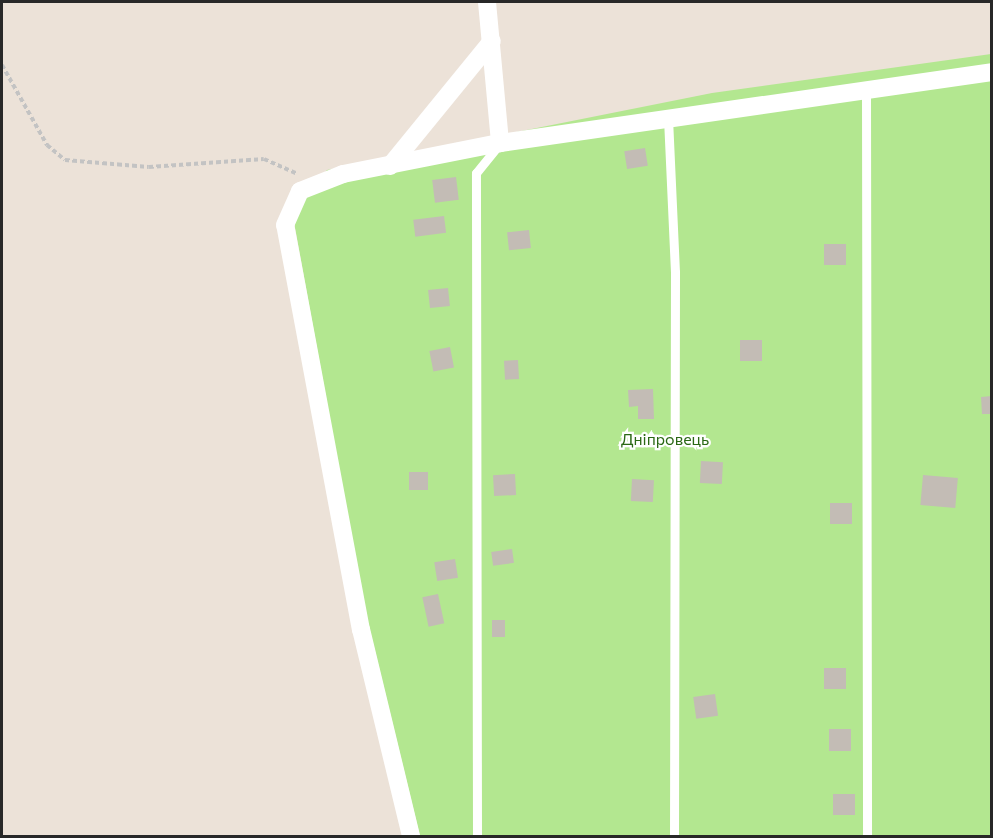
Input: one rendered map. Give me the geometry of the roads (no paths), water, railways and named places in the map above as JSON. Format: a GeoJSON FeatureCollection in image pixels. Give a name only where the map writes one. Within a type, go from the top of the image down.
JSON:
{"type":"FeatureCollection","features":[{"type":"Feature","properties":{"kind":"street"},"geometry":{"type":"LineString","coordinates":[[487,2],[500,143]]}},
{"type":"Feature","properties":{"kind":"street"},"geometry":{"type":"LineString","coordinates":[[390,166],[492,41]]}},
{"type":"Feature","properties":{"kind":"street"},"geometry":{"type":"LineString","coordinates":[[411,837],[362,630],[285,225],[300,191],[343,174],[500,143],[866,87],[992,72]]}},
{"type":"Feature","properties":{"kind":"lane"},"geometry":{"type":"LineString","coordinates":[[866,87],[867,837]]}},
{"type":"Feature","properties":{"kind":"lane"},"geometry":{"type":"LineString","coordinates":[[668,118],[675,272],[674,837]]}},
{"type":"Feature","properties":{"kind":"lane"},"geometry":{"type":"LineString","coordinates":[[477,837],[476,173],[500,143]]}},
{"type":"Feature","properties":{"kind":"park label","name":"Дніпровець"},"geometry":{"type":"Point","coordinates":[665,439]}}]}
